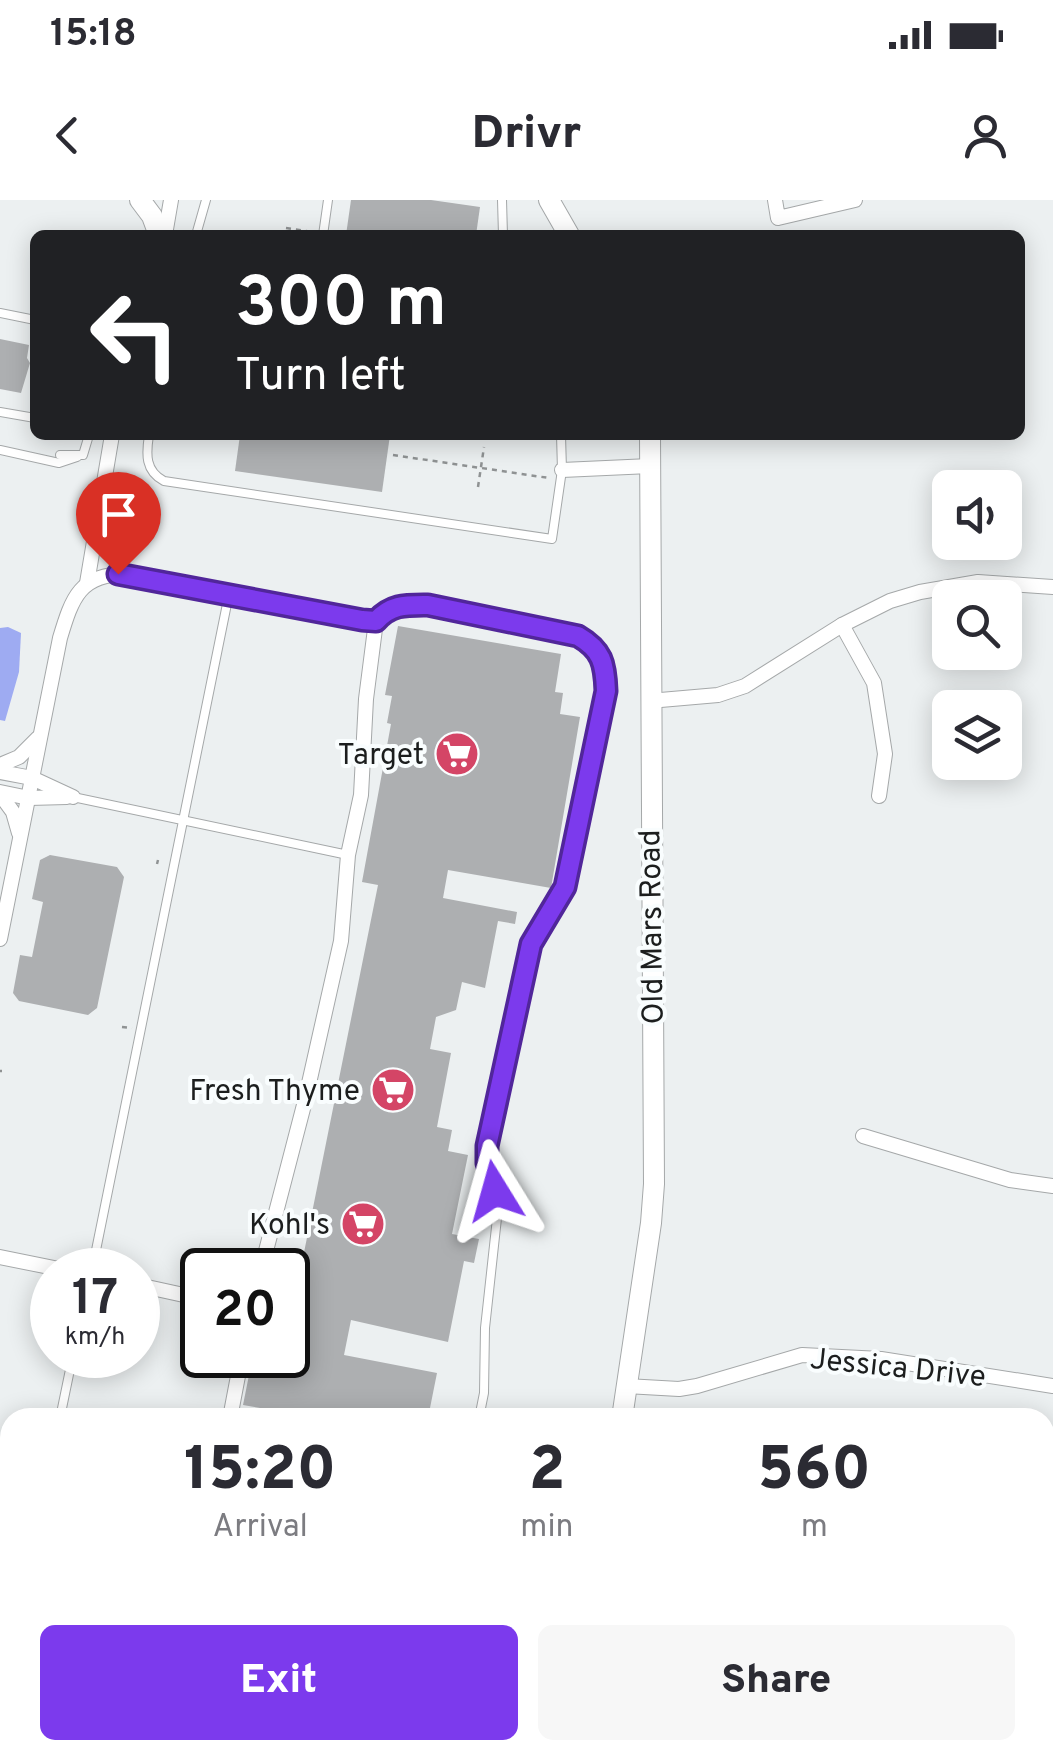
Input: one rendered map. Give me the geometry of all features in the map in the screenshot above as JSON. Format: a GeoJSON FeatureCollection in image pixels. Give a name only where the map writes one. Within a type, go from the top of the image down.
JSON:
{"type":"FeatureCollection","features":[{"type":"Feature","properties":{"kind":"street"},"geometry":{"type":"LineString","coordinates":[[140,200],[159,230]]}},
{"type":"Feature","properties":{"kind":"street"},"geometry":{"type":"LineString","coordinates":[[163,230],[171,200]]}},
{"type":"Feature","properties":{"kind":"street"},"geometry":{"type":"LineString","coordinates":[[549,200],[566,230]]}},
{"type":"Feature","properties":{"kind":"street"},"geometry":{"type":"LineString","coordinates":[[776,200],[778,218],[854,200]]}},
{"type":"Feature","properties":{"kind":"street"},"geometry":{"type":"LineString","coordinates":[[87,583],[111,440]]}},
{"type":"Feature","properties":{"kind":"street","name":"Old Mars Road"},"geometry":{"type":"LineString","coordinates":[[623,1408],[654,1184],[650,440]]}},
{"type":"Feature","properties":{"kind":"street"},"geometry":{"type":"LineString","coordinates":[[557,470],[650,466]]}},
{"type":"Feature","properties":{"kind":"street"},"geometry":{"type":"LineString","coordinates":[[0,938],[69,606],[87,583],[128,574],[376,621],[366,699],[361,796],[348,855],[338,956],[267,1248]]}},
{"type":"Feature","properties":{"kind":"street"},"geometry":{"type":"LineString","coordinates":[[649,700],[718,696],[745,686],[842,625],[890,601],[948,586],[1014,582],[1053,587]]}},
{"type":"Feature","properties":{"kind":"street"},"geometry":{"type":"LineString","coordinates":[[842,625],[874,683],[885,754],[879,796]]}},
{"type":"Feature","properties":{"kind":"street"},"geometry":{"type":"LineString","coordinates":[[0,768],[28,750],[41,734]]}},
{"type":"Feature","properties":{"kind":"street"},"geometry":{"type":"LineString","coordinates":[[0,768],[73,797]]}},
{"type":"Feature","properties":{"kind":"street"},"geometry":{"type":"LineString","coordinates":[[0,793],[28,798],[73,797]]}},
{"type":"Feature","properties":{"kind":"street"},"geometry":{"type":"LineString","coordinates":[[0,793],[16,819],[20,842]]}},
{"type":"Feature","properties":{"kind":"street"},"geometry":{"type":"LineString","coordinates":[[863,1136],[1010,1180],[1053,1186]]}},
{"type":"Feature","properties":{"kind":"street"},"geometry":{"type":"LineString","coordinates":[[0,1256],[30,1263]]}},
{"type":"Feature","properties":{"kind":"street","name":"Jessica Drive"},"geometry":{"type":"LineString","coordinates":[[626,1386],[698,1386],[802,1355],[881,1359],[1053,1386]]}},
{"type":"Feature","properties":{"kind":"street"},"geometry":{"type":"LineString","coordinates":[[232,1408],[238,1378]]}},
{"type":"Feature","properties":{"kind":"lane"},"geometry":{"type":"LineString","coordinates":[[197,230],[206,200]]}},
{"type":"Feature","properties":{"kind":"lane"},"geometry":{"type":"LineString","coordinates":[[320,230],[328,200]]}},
{"type":"Feature","properties":{"kind":"lane"},"geometry":{"type":"LineString","coordinates":[[502,200],[503,230]]}},
{"type":"Feature","properties":{"kind":"lane"},"geometry":{"type":"LineString","coordinates":[[0,313],[30,319]]}},
{"type":"Feature","properties":{"kind":"lane"},"geometry":{"type":"LineString","coordinates":[[0,412],[30,417]]}},
{"type":"Feature","properties":{"kind":"lane"},"geometry":{"type":"LineString","coordinates":[[3,447],[59,463],[84,453],[88,440]]}},
{"type":"Feature","properties":{"kind":"lane"},"geometry":{"type":"LineString","coordinates":[[149,440],[148,464],[164,481],[552,539],[560,440]]}},
{"type":"Feature","properties":{"kind":"lane"},"geometry":{"type":"LineString","coordinates":[[60,455],[77,457]]}},
{"type":"Feature","properties":{"kind":"lane"},"geometry":{"type":"LineString","coordinates":[[96,1248],[229,594]]}},
{"type":"Feature","properties":{"kind":"lane"},"geometry":{"type":"LineString","coordinates":[[376,621],[386,610],[404,604],[428,605],[578,636],[596,646],[605,664],[606,691],[565,887],[531,944],[487,1146],[498,1208],[481,1408]]}},
{"type":"Feature","properties":{"kind":"lane"},"geometry":{"type":"LineString","coordinates":[[73,797],[348,855]]}},
{"type":"Feature","properties":{"kind":"lane"},"geometry":{"type":"LineString","coordinates":[[62,1408],[68,1378]]}},
{"type":"Feature","properties":{"kind":"path"},"geometry":{"type":"LineString","coordinates":[[286,228],[299,230]]}},
{"type":"Feature","properties":{"kind":"path"},"geometry":{"type":"LineString","coordinates":[[478,487],[484,447]]}},
{"type":"Feature","properties":{"kind":"path"},"geometry":{"type":"LineString","coordinates":[[393,454],[552,478],[557,470]]}},
{"type":"Feature","properties":{"kind":"path"},"geometry":{"type":"LineString","coordinates":[[122,1027],[133,1029]]}},
{"type":"Feature","properties":{"kind":"water"},"geometry":{"type":"Polygon","coordinates":[[[0,628],[21,633],[19,672],[5,721],[0,720],[0,628]]]}},
{"type":"Feature","properties":{"kind":"building"},"geometry":{"type":"Polygon","coordinates":[[[351,200],[431,200],[480,207],[477,230],[347,230],[351,200]]]}},
{"type":"Feature","properties":{"kind":"building"},"geometry":{"type":"Polygon","coordinates":[[[0,339],[29,345],[30,363],[21,393],[0,389],[0,339]]]}},
{"type":"Feature","properties":{"kind":"building"},"geometry":{"type":"Polygon","coordinates":[[[239,440],[389,440],[382,492],[235,471],[239,440]]]}},
{"type":"Feature","properties":{"kind":"building"},"geometry":{"type":"Polygon","coordinates":[[[398,626],[561,654],[555,692],[563,693],[560,714],[580,717],[551,888],[448,870],[443,898],[517,912],[515,924],[498,921],[485,988],[462,982],[456,1010],[436,1017],[430,1049],[451,1053],[437,1127],[452,1130],[448,1151],[468,1155],[452,1234],[479,1239],[474,1263],[464,1261],[448,1342],[351,1320],[344,1355],[437,1373],[430,1408],[243,1405],[248,1378],[310,1378],[310,1248],[305,1248],[378,885],[362,882],[391,724],[387,723],[392,696],[385,695],[398,626]]]}},
{"type":"Feature","properties":{"kind":"building"},"geometry":{"type":"Polygon","coordinates":[[[50,855],[117,867],[124,877],[97,1008],[88,1015],[19,1001],[13,993],[20,955],[32,957],[43,902],[32,899],[40,860],[50,855]]]}},
{"type":"Feature","properties":{"kind":"place","name":"Target"},"geometry":{"type":"Point","coordinates":[457,754]}},
{"type":"Feature","properties":{"kind":"place","name":"Fresh Thyme"},"geometry":{"type":"Point","coordinates":[393,1090]}},
{"type":"Feature","properties":{"kind":"place","name":"Kohl's"},"geometry":{"type":"Point","coordinates":[363,1224]}},
{"type":"Feature","properties":{"kind":"route"},"geometry":{"type":"LineString","coordinates":[[118,574],[362,620],[376,621],[386,610],[404,604],[428,605],[578,636],[596,646],[605,664],[606,691],[565,887],[531,944],[487,1146],[495,1191]]}}]}
